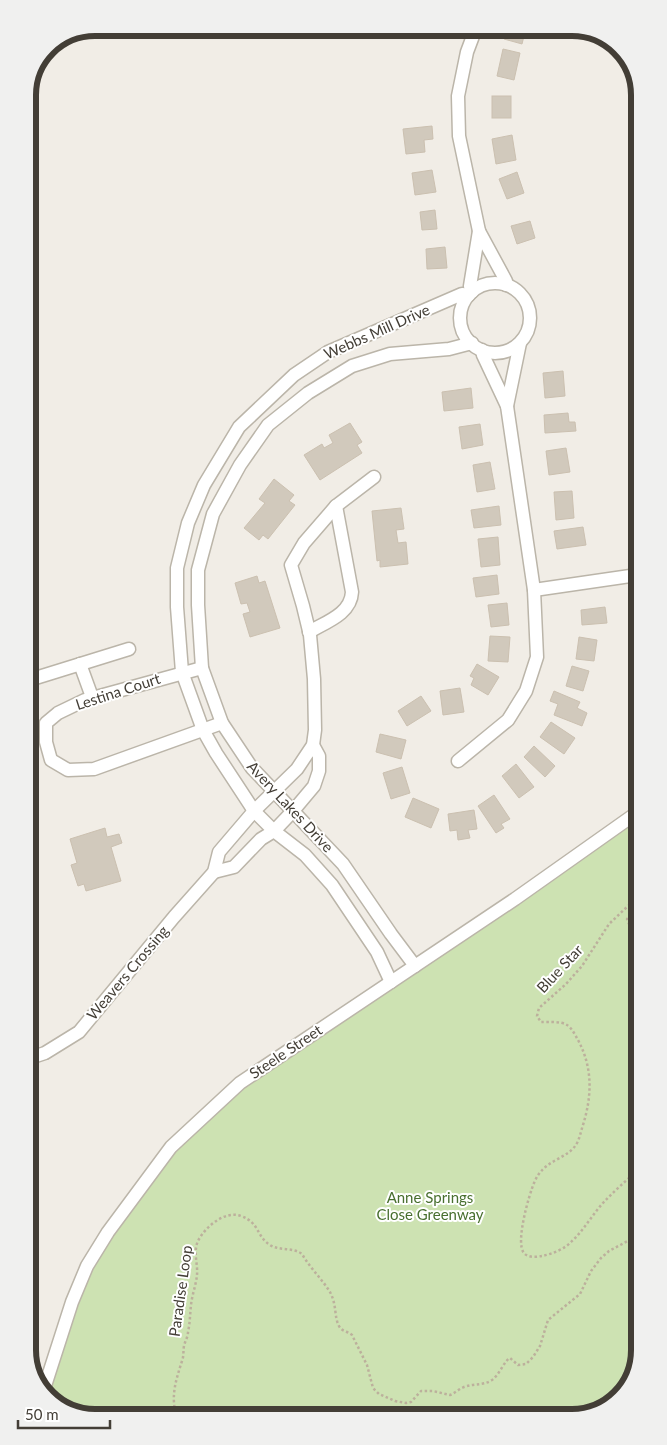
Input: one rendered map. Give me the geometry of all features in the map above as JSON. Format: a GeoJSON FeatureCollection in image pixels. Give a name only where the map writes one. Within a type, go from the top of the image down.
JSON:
{"type":"FeatureCollection","features":[{"type":"Feature","properties":{"kind":"street"},"geometry":{"type":"LineString","coordinates":[[473,36],[467,52],[458,96],[459,136],[479,231],[506,281],[506,285]]}},
{"type":"Feature","properties":{"kind":"street"},"geometry":{"type":"LineString","coordinates":[[470,294],[479,231]]}},
{"type":"Feature","properties":{"kind":"street"},"geometry":{"type":"LineString","coordinates":[[458,761],[508,720],[526,691],[537,657],[534,590],[507,406],[477,347],[463,333],[460,322],[461,310],[470,294],[485,284],[497,283],[506,285],[519,292],[526,301],[530,313],[530,324],[520,343],[507,406]]}},
{"type":"Feature","properties":{"kind":"street","name":"Webbs Mill Drive"},"geometry":{"type":"LineString","coordinates":[[182,672],[177,607],[177,568],[188,523],[204,485],[239,427],[294,375],[328,352],[462,294],[470,294]]}},
{"type":"Feature","properties":{"kind":"street"},"geometry":{"type":"LineString","coordinates":[[477,347],[489,352],[500,353],[520,343]]}},
{"type":"Feature","properties":{"kind":"street","name":"Avery Lakes Drive"},"geometry":{"type":"LineString","coordinates":[[415,966],[344,864],[252,768],[222,722],[202,668],[198,570],[213,514],[240,465],[268,425],[308,393],[352,366],[390,354],[477,347]]}},
{"type":"Feature","properties":{"kind":"street"},"geometry":{"type":"LineString","coordinates":[[313,744],[315,730],[314,679],[309,632],[291,565],[304,543],[336,506],[374,477]]}},
{"type":"Feature","properties":{"kind":"street"},"geometry":{"type":"LineString","coordinates":[[309,632],[344,612],[352,601],[336,506]]}},
{"type":"Feature","properties":{"kind":"street"},"geometry":{"type":"LineString","coordinates":[[194,508],[213,514]]}},
{"type":"Feature","properties":{"kind":"street"},"geometry":{"type":"LineString","coordinates":[[534,590],[631,576]]}},
{"type":"Feature","properties":{"kind":"street"},"geometry":{"type":"LineString","coordinates":[[36,678],[129,649]]}},
{"type":"Feature","properties":{"kind":"street"},"geometry":{"type":"LineString","coordinates":[[80,664],[92,698]]}},
{"type":"Feature","properties":{"kind":"street","name":"Lestina Court"},"geometry":{"type":"LineString","coordinates":[[202,668],[92,698],[58,713],[46,722],[46,742],[50,760],[68,770],[94,769],[202,730]]}},
{"type":"Feature","properties":{"kind":"street","name":"Avery Lakes Drive"},"geometry":{"type":"LineString","coordinates":[[182,672],[202,730],[216,754],[254,810],[274,831],[305,855],[332,885],[377,952],[391,982]]}},
{"type":"Feature","properties":{"kind":"street"},"geometry":{"type":"LineString","coordinates":[[202,730],[222,722]]}},
{"type":"Feature","properties":{"kind":"street","name":"Weavers Crossing"},"geometry":{"type":"LineString","coordinates":[[36,1056],[45,1053],[79,1032],[174,916],[214,872],[219,852],[254,810],[297,769],[313,744]]}},
{"type":"Feature","properties":{"kind":"street","name":"Weavers Crossing"},"geometry":{"type":"LineString","coordinates":[[214,872],[234,867],[261,839],[274,831],[314,786],[319,771],[319,756],[313,744]]}},
{"type":"Feature","properties":{"kind":"street","name":"Steele Street"},"geometry":{"type":"LineString","coordinates":[[46,1382],[72,1302],[87,1266],[108,1232],[171,1147],[240,1083],[515,899],[631,817]]}},
{"type":"Feature","properties":{"kind":"path","name":"Blue Star"},"geometry":{"type":"LineString","coordinates":[[631,904],[610,924],[582,966],[566,984],[543,1004],[538,1012],[538,1019],[541,1022],[563,1023],[572,1029],[584,1054],[591,1085],[586,1115],[577,1143],[567,1153],[548,1164],[535,1181],[524,1218],[521,1247],[524,1254],[528,1257],[541,1256],[564,1248],[604,1202],[631,1176]]}},
{"type":"Feature","properties":{"kind":"path"},"geometry":{"type":"LineString","coordinates":[[631,915],[627,919],[631,929]]}},
{"type":"Feature","properties":{"kind":"path","name":"Paradise Loop"},"geometry":{"type":"LineString","coordinates":[[176,1409],[173,1394],[188,1333],[197,1277],[196,1254],[198,1242],[210,1226],[231,1214],[242,1216],[254,1224],[264,1240],[269,1244],[302,1254],[331,1294],[335,1303],[339,1326],[352,1335],[366,1365],[373,1388],[384,1397],[406,1403],[411,1402],[421,1391],[450,1395],[464,1387],[487,1383],[500,1372],[506,1360],[510,1358],[518,1365],[526,1364],[540,1346],[548,1320],[580,1294],[591,1271],[600,1258],[631,1239]]}},
{"type":"Feature","properties":{"kind":"green space","name":"Anne Springs Close Greenway"},"geometry":{"type":"Polygon","coordinates":[[[631,817],[631,1349],[628,1368],[618,1385],[598,1403],[583,1408],[571,1409],[92,1409],[77,1406],[66,1401],[46,1382],[72,1302],[108,1232],[171,1147],[240,1083],[631,817]]]}},
{"type":"Feature","properties":{"kind":"building"},"geometry":{"type":"Polygon","coordinates":[[[505,36],[524,36],[522,44],[504,39],[505,36]]]}},
{"type":"Feature","properties":{"kind":"building"},"geometry":{"type":"Polygon","coordinates":[[[503,49],[520,53],[514,80],[497,76],[503,49]]]}},
{"type":"Feature","properties":{"kind":"building"},"geometry":{"type":"Polygon","coordinates":[[[492,96],[511,96],[511,118],[492,118],[492,96]]]}},
{"type":"Feature","properties":{"kind":"building"},"geometry":{"type":"Polygon","coordinates":[[[432,126],[433,139],[424,140],[425,152],[406,154],[403,129],[432,126]]]}},
{"type":"Feature","properties":{"kind":"building"},"geometry":{"type":"Polygon","coordinates":[[[512,135],[516,160],[496,164],[492,139],[512,135]]]}},
{"type":"Feature","properties":{"kind":"building"},"geometry":{"type":"Polygon","coordinates":[[[432,170],[436,192],[415,195],[412,173],[432,170]]]}},
{"type":"Feature","properties":{"kind":"building"},"geometry":{"type":"Polygon","coordinates":[[[517,172],[524,193],[507,199],[499,179],[517,172]]]}},
{"type":"Feature","properties":{"kind":"building"},"geometry":{"type":"Polygon","coordinates":[[[435,210],[437,229],[422,230],[420,212],[435,210]]]}},
{"type":"Feature","properties":{"kind":"building"},"geometry":{"type":"Polygon","coordinates":[[[530,221],[535,238],[517,244],[511,226],[530,221]]]}},
{"type":"Feature","properties":{"kind":"building"},"geometry":{"type":"Polygon","coordinates":[[[445,247],[447,268],[427,269],[426,249],[445,247]]]}},
{"type":"Feature","properties":{"kind":"building"},"geometry":{"type":"Polygon","coordinates":[[[563,371],[565,396],[545,398],[543,373],[563,371]]]}},
{"type":"Feature","properties":{"kind":"building"},"geometry":{"type":"Polygon","coordinates":[[[471,388],[473,408],[444,411],[442,392],[471,388]]]}},
{"type":"Feature","properties":{"kind":"building"},"geometry":{"type":"Polygon","coordinates":[[[568,413],[569,422],[575,422],[576,431],[545,433],[544,415],[568,413]]]}},
{"type":"Feature","properties":{"kind":"building"},"geometry":{"type":"Polygon","coordinates":[[[350,423],[362,442],[357,445],[362,453],[320,480],[304,455],[322,444],[324,448],[333,443],[329,435],[350,423]]]}},
{"type":"Feature","properties":{"kind":"building"},"geometry":{"type":"Polygon","coordinates":[[[480,424],[483,445],[462,449],[459,427],[480,424]]]}},
{"type":"Feature","properties":{"kind":"building"},"geometry":{"type":"Polygon","coordinates":[[[566,448],[570,472],[549,475],[546,451],[566,448]]]}},
{"type":"Feature","properties":{"kind":"building"},"geometry":{"type":"Polygon","coordinates":[[[490,462],[495,489],[477,492],[473,465],[490,462]]]}},
{"type":"Feature","properties":{"kind":"building"},"geometry":{"type":"Polygon","coordinates":[[[274,479],[294,495],[289,501],[295,505],[268,539],[263,535],[259,540],[244,528],[265,503],[259,499],[274,479]]]}},
{"type":"Feature","properties":{"kind":"building"},"geometry":{"type":"Polygon","coordinates":[[[572,491],[574,518],[556,520],[554,492],[572,491]]]}},
{"type":"Feature","properties":{"kind":"building"},"geometry":{"type":"Polygon","coordinates":[[[499,506],[501,525],[474,528],[471,510],[499,506]]]}},
{"type":"Feature","properties":{"kind":"building"},"geometry":{"type":"Polygon","coordinates":[[[401,508],[404,529],[396,530],[398,543],[406,542],[408,564],[380,567],[380,560],[377,561],[372,511],[401,508]]]}},
{"type":"Feature","properties":{"kind":"building"},"geometry":{"type":"Polygon","coordinates":[[[583,527],[586,545],[557,549],[554,531],[583,527]]]}},
{"type":"Feature","properties":{"kind":"building"},"geometry":{"type":"Polygon","coordinates":[[[498,537],[500,565],[481,567],[478,539],[498,537]]]}},
{"type":"Feature","properties":{"kind":"building"},"geometry":{"type":"Polygon","coordinates":[[[497,575],[499,594],[476,597],[473,578],[497,575]]]}},
{"type":"Feature","properties":{"kind":"building"},"geometry":{"type":"Polygon","coordinates":[[[257,576],[259,583],[265,581],[280,628],[250,637],[243,614],[250,612],[247,603],[241,604],[235,583],[257,576]]]}},
{"type":"Feature","properties":{"kind":"building"},"geometry":{"type":"Polygon","coordinates":[[[507,603],[509,625],[491,627],[488,605],[507,603]]]}},
{"type":"Feature","properties":{"kind":"building"},"geometry":{"type":"Polygon","coordinates":[[[605,607],[607,623],[582,625],[581,610],[605,607]]]}},
{"type":"Feature","properties":{"kind":"building"},"geometry":{"type":"Polygon","coordinates":[[[490,636],[510,637],[508,662],[488,661],[490,636]]]}},
{"type":"Feature","properties":{"kind":"building"},"geometry":{"type":"Polygon","coordinates":[[[579,637],[597,640],[594,661],[576,659],[579,637]]]}},
{"type":"Feature","properties":{"kind":"building"},"geometry":{"type":"Polygon","coordinates":[[[477,664],[499,677],[488,695],[471,685],[474,678],[470,676],[477,664]]]}},
{"type":"Feature","properties":{"kind":"building"},"geometry":{"type":"Polygon","coordinates":[[[572,666],[589,671],[583,691],[566,686],[572,666]]]}},
{"type":"Feature","properties":{"kind":"building"},"geometry":{"type":"Polygon","coordinates":[[[460,688],[464,712],[443,715],[440,691],[460,688]]]}},
{"type":"Feature","properties":{"kind":"building"},"geometry":{"type":"Polygon","coordinates":[[[554,691],[580,702],[577,708],[587,713],[582,726],[554,715],[558,704],[550,701],[554,691]]]}},
{"type":"Feature","properties":{"kind":"building"},"geometry":{"type":"Polygon","coordinates":[[[421,696],[431,711],[407,726],[398,711],[421,696]]]}},
{"type":"Feature","properties":{"kind":"building"},"geometry":{"type":"Polygon","coordinates":[[[551,722],[575,738],[564,754],[540,737],[551,722]]]}},
{"type":"Feature","properties":{"kind":"building"},"geometry":{"type":"Polygon","coordinates":[[[380,734],[406,740],[401,759],[376,752],[380,734]]]}},
{"type":"Feature","properties":{"kind":"building"},"geometry":{"type":"Polygon","coordinates":[[[534,746],[555,766],[545,777],[524,757],[534,746]]]}},
{"type":"Feature","properties":{"kind":"building"},"geometry":{"type":"Polygon","coordinates":[[[516,764],[534,787],[519,798],[502,776],[516,764]]]}},
{"type":"Feature","properties":{"kind":"building"},"geometry":{"type":"Polygon","coordinates":[[[402,767],[410,793],[391,799],[383,773],[402,767]]]}},
{"type":"Feature","properties":{"kind":"building"},"geometry":{"type":"Polygon","coordinates":[[[494,795],[510,819],[501,824],[504,828],[496,833],[478,806],[494,795]]]}},
{"type":"Feature","properties":{"kind":"building"},"geometry":{"type":"Polygon","coordinates":[[[413,798],[439,809],[431,828],[405,817],[413,798]]]}},
{"type":"Feature","properties":{"kind":"building"},"geometry":{"type":"Polygon","coordinates":[[[474,810],[477,829],[468,830],[470,838],[458,840],[457,830],[450,831],[448,814],[474,810]]]}},
{"type":"Feature","properties":{"kind":"building"},"geometry":{"type":"Polygon","coordinates":[[[105,828],[107,837],[119,834],[122,843],[111,847],[121,881],[86,891],[84,884],[78,886],[71,865],[77,863],[70,839],[105,828]]]}}]}
